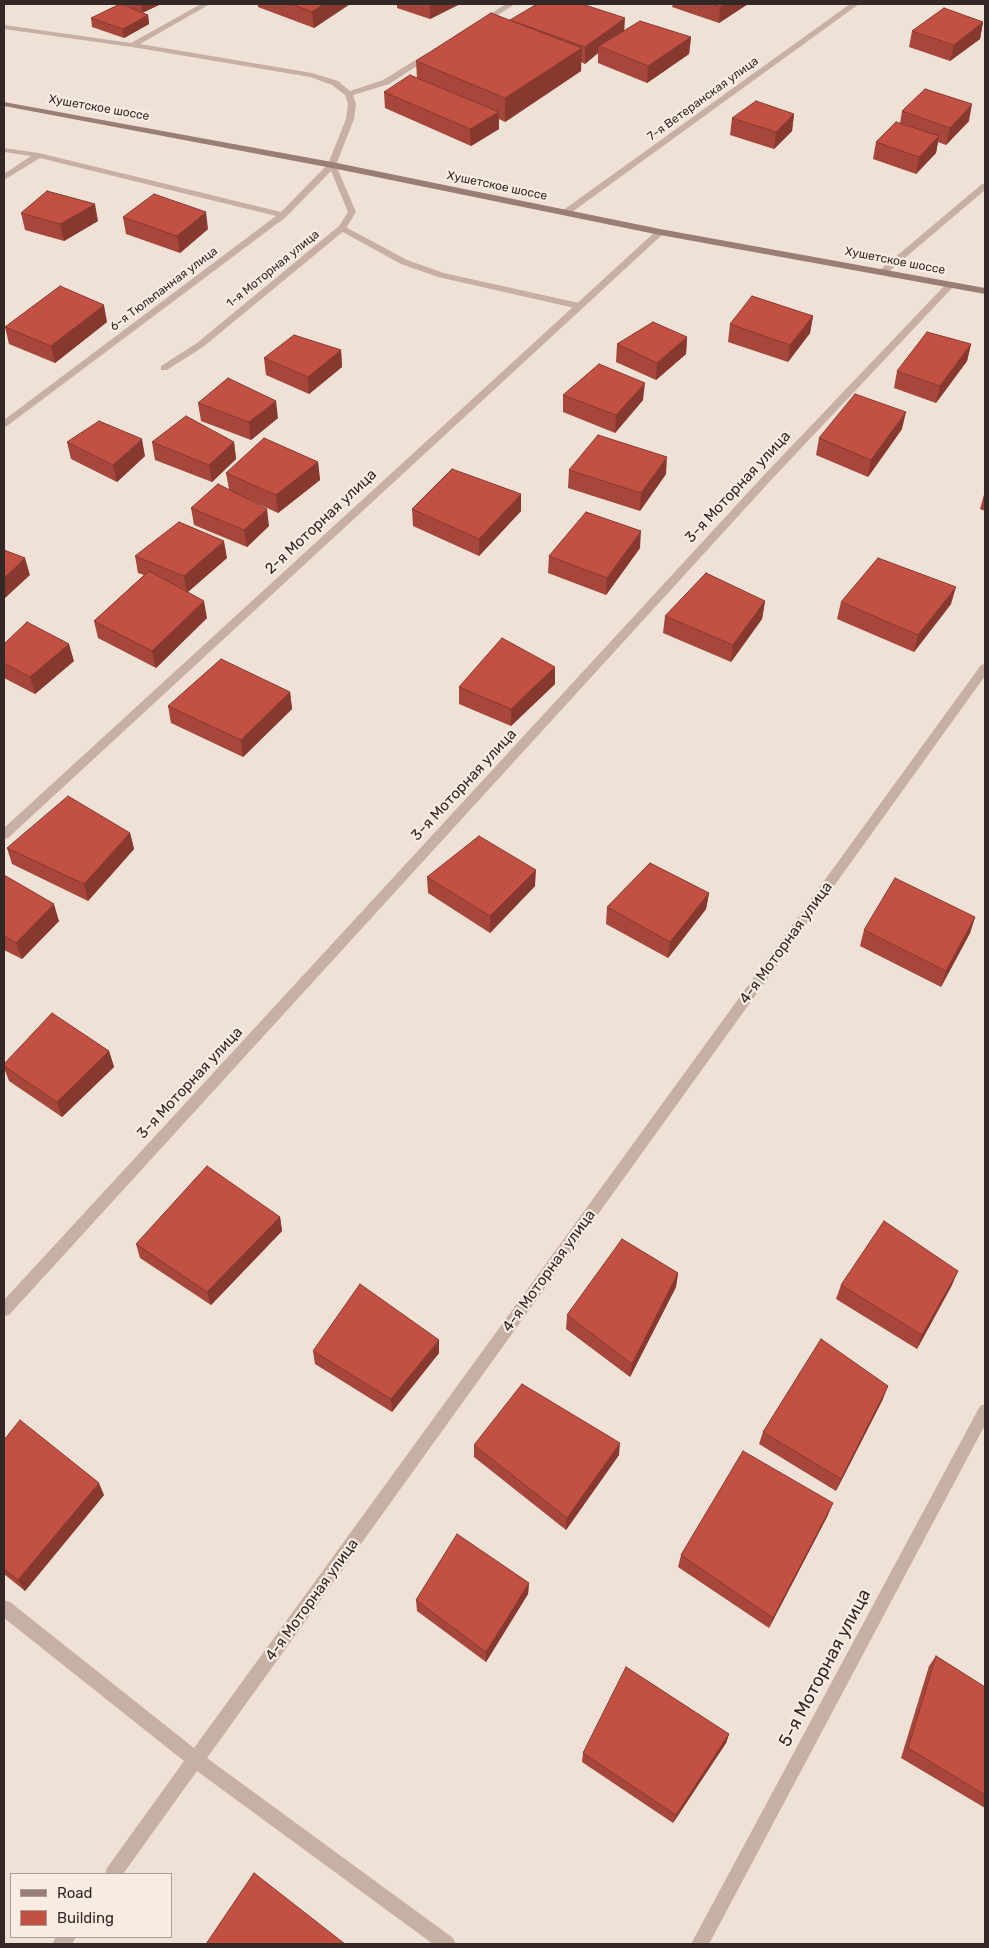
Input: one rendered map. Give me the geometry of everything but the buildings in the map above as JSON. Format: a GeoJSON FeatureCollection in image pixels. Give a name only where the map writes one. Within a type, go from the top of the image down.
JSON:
{"type":"FeatureCollection","features":[{"type":"Feature","properties":{"kind":"main road","name":"Хушетское шоссе"},"geometry":{"type":"LineString","coordinates":[[4,104],[332,165],[660,232],[985,291]]}},
{"type":"Feature","properties":{"kind":"street"},"geometry":{"type":"LineString","coordinates":[[132,45],[206,4]]}},
{"type":"Feature","properties":{"kind":"street"},"geometry":{"type":"LineString","coordinates":[[470,30],[511,4]]}},
{"type":"Feature","properties":{"kind":"street","name":"7-я Ветеранская улица"},"geometry":{"type":"LineString","coordinates":[[564,213],[855,4]]}},
{"type":"Feature","properties":{"kind":"street"},"geometry":{"type":"LineString","coordinates":[[4,27],[132,45],[312,75],[335,83],[349,94],[352,104],[350,119],[332,165],[352,212],[342,228],[404,262],[441,275],[578,306]]}},
{"type":"Feature","properties":{"kind":"street"},"geometry":{"type":"LineString","coordinates":[[349,94],[386,82],[436,51]]}},
{"type":"Feature","properties":{"kind":"street"},"geometry":{"type":"LineString","coordinates":[[4,150],[39,155],[283,215]]}},
{"type":"Feature","properties":{"kind":"street"},"geometry":{"type":"LineString","coordinates":[[4,178],[39,155]]}},
{"type":"Feature","properties":{"kind":"street","name":"6-я Тюльпанная улица"},"geometry":{"type":"LineString","coordinates":[[4,424],[283,215],[332,165]]}},
{"type":"Feature","properties":{"kind":"street"},"geometry":{"type":"LineString","coordinates":[[883,272],[985,186]]}},
{"type":"Feature","properties":{"kind":"street","name":"1-я Моторная улица"},"geometry":{"type":"LineString","coordinates":[[164,368],[200,344],[342,228]]}},
{"type":"Feature","properties":{"kind":"street","name":"2-я Моторная улица"},"geometry":{"type":"LineString","coordinates":[[4,835],[660,232]]}},
{"type":"Feature","properties":{"kind":"street","name":"3-я Моторная улица"},"geometry":{"type":"LineString","coordinates":[[4,1310],[769,476],[950,285]]}},
{"type":"Feature","properties":{"kind":"street","name":"4-я Моторная улица"},"geometry":{"type":"LineString","coordinates":[[114,1873],[985,668]]}},
{"type":"Feature","properties":{"kind":"street","name":"5-я Моторная улица"},"geometry":{"type":"LineString","coordinates":[[700,1944],[985,1411]]}},
{"type":"Feature","properties":{"kind":"street"},"geometry":{"type":"LineString","coordinates":[[4,1608],[196,1760],[447,1944]]}}]}
